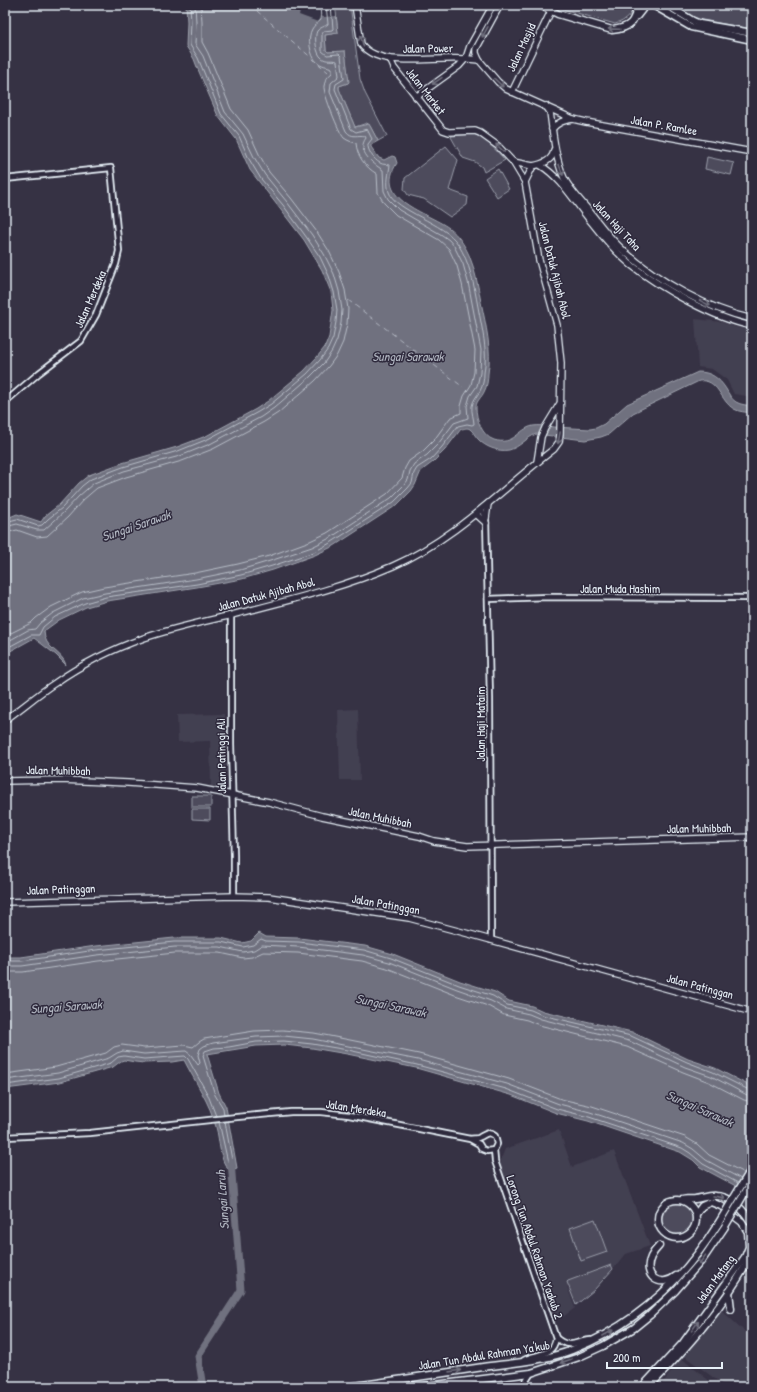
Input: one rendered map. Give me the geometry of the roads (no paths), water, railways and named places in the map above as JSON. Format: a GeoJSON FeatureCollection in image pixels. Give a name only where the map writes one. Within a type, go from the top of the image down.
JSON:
{"type":"FeatureCollection","features":[{"type":"Feature","properties":{"kind":"main road","name":"Jalan Power"},"geometry":{"type":"LineString","coordinates":[[355,5],[361,44],[368,51],[390,59],[466,58],[479,60]]}},
{"type":"Feature","properties":{"kind":"main road"},"geometry":{"type":"LineString","coordinates":[[416,97],[459,66],[466,58],[470,46],[493,5]]}},
{"type":"Feature","properties":{"kind":"main road"},"geometry":{"type":"LineString","coordinates":[[479,60],[476,50],[500,5]]}},
{"type":"Feature","properties":{"kind":"main road"},"geometry":{"type":"LineString","coordinates":[[540,5],[551,11],[612,30],[621,29],[628,26],[644,8],[652,5],[691,27],[752,40]]}},
{"type":"Feature","properties":{"kind":"main road"},"geometry":{"type":"LineString","coordinates":[[636,18],[638,5]]}},
{"type":"Feature","properties":{"kind":"main road"},"geometry":{"type":"LineString","coordinates":[[667,5],[700,24],[752,33]]}},
{"type":"Feature","properties":{"kind":"main road","name":"Jalan Masjid"},"geometry":{"type":"LineString","coordinates":[[512,92],[551,11]]}},
{"type":"Feature","properties":{"kind":"main road"},"geometry":{"type":"LineString","coordinates":[[456,58],[459,61],[459,66]]}},
{"type":"Feature","properties":{"kind":"main road","name":"Jalan Market"},"geometry":{"type":"LineString","coordinates":[[390,59],[394,68],[443,130],[449,132],[475,131],[480,133],[498,146],[513,162]]}},
{"type":"Feature","properties":{"kind":"main road"},"geometry":{"type":"LineString","coordinates":[[394,68],[403,59]]}},
{"type":"Feature","properties":{"kind":"main road","name":"Jalan P. Ramlee"},"geometry":{"type":"LineString","coordinates":[[479,60],[498,82],[512,92],[573,119],[752,152]]}},
{"type":"Feature","properties":{"kind":"main road","name":"Jalan Haji Taha"},"geometry":{"type":"LineString","coordinates":[[546,106],[550,112],[559,164],[570,188],[623,250],[645,268],[690,296],[716,308],[752,319]]}},
{"type":"Feature","properties":{"kind":"main road"},"geometry":{"type":"LineString","coordinates":[[552,129],[556,124],[565,120],[573,119]]}},
{"type":"Feature","properties":{"kind":"main road"},"geometry":{"type":"LineString","coordinates":[[513,162],[533,166],[540,165],[548,161],[554,155],[555,146]]}},
{"type":"Feature","properties":{"kind":"main road","name":"Jalan Datuk Ajibah Abol"},"geometry":{"type":"LineString","coordinates":[[5,720],[56,682],[82,666],[121,647],[180,627],[332,588],[363,578],[394,565],[449,534],[488,504],[554,449],[559,442],[561,363],[557,325],[539,261],[525,182],[513,162]]}},
{"type":"Feature","properties":{"kind":"main road","name":"Jalan Haji Taha"},"geometry":{"type":"LineString","coordinates":[[540,165],[553,174],[616,250],[648,277],[712,314],[752,326]]}},
{"type":"Feature","properties":{"kind":"main road"},"geometry":{"type":"LineString","coordinates":[[525,182],[533,166]]}},
{"type":"Feature","properties":{"kind":"main road"},"geometry":{"type":"LineString","coordinates":[[538,462],[541,436],[560,404]]}},
{"type":"Feature","properties":{"kind":"main road"},"geometry":{"type":"LineString","coordinates":[[486,520],[488,504]]}},
{"type":"Feature","properties":{"kind":"main road"},"geometry":{"type":"LineString","coordinates":[[478,512],[486,520]]}},
{"type":"Feature","properties":{"kind":"main road","name":"Jalan Muhibbah"},"geometry":{"type":"LineString","coordinates":[[5,781],[54,780],[197,788],[460,846],[752,837]]}},
{"type":"Feature","properties":{"kind":"main road","name":"Jalan Patinggan"},"geometry":{"type":"LineString","coordinates":[[5,902],[234,896],[269,897],[378,913],[409,918],[752,1012]]}},
{"type":"Feature","properties":{"kind":"main road"},"geometry":{"type":"LineString","coordinates":[[721,1226],[752,1168]]}},
{"type":"Feature","properties":{"kind":"main road"},"geometry":{"type":"LineString","coordinates":[[721,1226],[752,1181]]}},
{"type":"Feature","properties":{"kind":"main road"},"geometry":{"type":"LineString","coordinates":[[681,1200],[690,1205],[696,1214],[696,1225],[689,1235],[678,1239],[670,1238],[664,1235],[660,1230],[658,1222],[659,1211],[666,1203],[673,1200],[718,1196],[730,1200],[742,1210],[752,1224]]}},
{"type":"Feature","properties":{"kind":"main road","name":"Jalan Matang"},"geometry":{"type":"LineString","coordinates":[[642,1387],[683,1343],[745,1257],[749,1247],[746,1226],[738,1218],[721,1206],[711,1202],[702,1206],[696,1214]]}},
{"type":"Feature","properties":{"kind":"main road","name":"Jalan Tun Abdul Rahman Ya'kub"},"geometry":{"type":"LineString","coordinates":[[348,1387],[521,1362],[570,1351],[596,1339],[643,1311],[688,1267],[721,1226]]}},
{"type":"Feature","properties":{"kind":"main road","name":"Jalan Tun Abdul Rahman Ya'kub"},"geometry":{"type":"LineString","coordinates":[[420,1387],[531,1373],[591,1352],[634,1328],[650,1314],[692,1272],[721,1226]]}},
{"type":"Feature","properties":{"kind":"main road"},"geometry":{"type":"LineString","coordinates":[[659,1246],[650,1257],[648,1268],[652,1278],[657,1282],[667,1282],[688,1267]]}},
{"type":"Feature","properties":{"kind":"main road","name":"Jalan Matang"},"geometry":{"type":"LineString","coordinates":[[649,1387],[686,1348],[714,1313],[729,1292],[752,1254]]}},
{"type":"Feature","properties":{"kind":"main road"},"geometry":{"type":"LineString","coordinates":[[714,1313],[728,1309],[729,1292]]}},
{"type":"Feature","properties":{"kind":"street","name":"Jalan Merdeka"},"geometry":{"type":"LineString","coordinates":[[5,179],[111,168],[119,251],[116,264],[96,315],[81,340],[5,402]]}},
{"type":"Feature","properties":{"kind":"street","name":"Jalan Haji Mataim"},"geometry":{"type":"LineString","coordinates":[[486,520],[491,940]]}},
{"type":"Feature","properties":{"kind":"street","name":"Jalan Muda Hashim"},"geometry":{"type":"LineString","coordinates":[[488,599],[549,597],[752,598]]}},
{"type":"Feature","properties":{"kind":"street","name":"Jalan Patinggi Ali"},"geometry":{"type":"LineString","coordinates":[[231,615],[231,744],[234,896]]}},
{"type":"Feature","properties":{"kind":"street","name":"Jalan Merdeka"},"geometry":{"type":"LineString","coordinates":[[5,1138],[90,1133],[237,1116],[291,1112],[336,1113],[470,1139]]}},
{"type":"Feature","properties":{"kind":"street"},"geometry":{"type":"LineString","coordinates":[[470,1139],[480,1138],[486,1133],[495,1136],[497,1144],[494,1150],[495,1161]]}},
{"type":"Feature","properties":{"kind":"street"},"geometry":{"type":"LineString","coordinates":[[479,1144],[480,1138]]}},
{"type":"Feature","properties":{"kind":"street"},"geometry":{"type":"LineString","coordinates":[[470,1139],[479,1144],[482,1149],[495,1161]]}},
{"type":"Feature","properties":{"kind":"street"},"geometry":{"type":"LineString","coordinates":[[487,1152],[494,1150]]}},
{"type":"Feature","properties":{"kind":"street","name":"Lorong Tun Abdul Rahman Yaakub 2"},"geometry":{"type":"LineString","coordinates":[[495,1161],[556,1338]]}},
{"type":"Feature","properties":{"kind":"street"},"geometry":{"type":"LineString","coordinates":[[556,1338],[563,1344],[568,1345],[596,1339]]}},
{"type":"Feature","properties":{"kind":"street"},"geometry":{"type":"LineString","coordinates":[[521,1362],[551,1350],[555,1345],[556,1338]]}},
{"type":"Feature","properties":{"kind":"street"},"geometry":{"type":"LineString","coordinates":[[522,1387],[531,1373]]}},
{"type":"Feature","properties":{"kind":"street"},"geometry":{"type":"LineString","coordinates":[[457,1382],[468,1384],[471,1387]]}},
{"type":"Feature","properties":{"kind":"water","name":"Sungai Sarawak"},"geometry":{"type":"Polygon","coordinates":[[[186,5],[335,5],[338,33],[325,35],[326,50],[328,52],[345,51],[349,82],[339,86],[339,89],[355,127],[369,124],[378,141],[371,145],[371,147],[379,158],[384,160],[392,156],[395,157],[397,163],[391,176],[392,187],[397,196],[417,210],[449,228],[463,243],[471,260],[476,278],[489,347],[488,381],[483,394],[477,403],[476,412],[480,426],[490,438],[494,440],[506,441],[523,430],[533,426],[596,428],[604,424],[627,404],[698,372],[711,374],[723,385],[734,401],[740,404],[752,406],[752,413],[734,409],[725,401],[715,386],[705,381],[699,381],[633,413],[609,434],[601,437],[585,440],[536,434],[513,449],[500,450],[484,444],[470,429],[461,429],[445,450],[421,471],[411,491],[397,505],[334,546],[315,555],[242,579],[107,601],[86,607],[59,620],[44,631],[47,642],[61,656],[66,665],[34,638],[5,654],[5,519],[17,514],[41,522],[45,516],[59,505],[79,483],[89,475],[122,463],[177,447],[206,436],[256,409],[304,371],[325,347],[329,337],[333,310],[331,292],[322,270],[304,240],[250,170],[236,139],[218,116],[194,59],[186,46],[186,5]]]}},
{"type":"Feature","properties":{"kind":"water","name":"Sungai Sarawak"},"geometry":{"type":"Polygon","coordinates":[[[259,933],[266,937],[299,938],[365,946],[393,954],[460,981],[495,992],[509,1001],[532,1006],[543,1011],[632,1032],[688,1059],[715,1068],[752,1087],[752,1198],[734,1185],[700,1167],[693,1160],[680,1152],[588,1121],[556,1113],[511,1095],[416,1068],[312,1048],[284,1045],[256,1046],[207,1054],[219,1093],[226,1107],[237,1168],[230,1171],[226,1167],[222,1157],[216,1127],[210,1110],[184,1060],[144,1063],[124,1060],[113,1067],[60,1082],[5,1089],[5,957],[21,957],[96,946],[174,938],[221,938],[242,943],[251,941],[259,933]]]}},
{"type":"Feature","properties":{"kind":"waterway","name":"Sungai Laruh"},"geometry":{"type":"LineString","coordinates":[[203,1387],[198,1356],[241,1290],[231,1161]]}}]}
